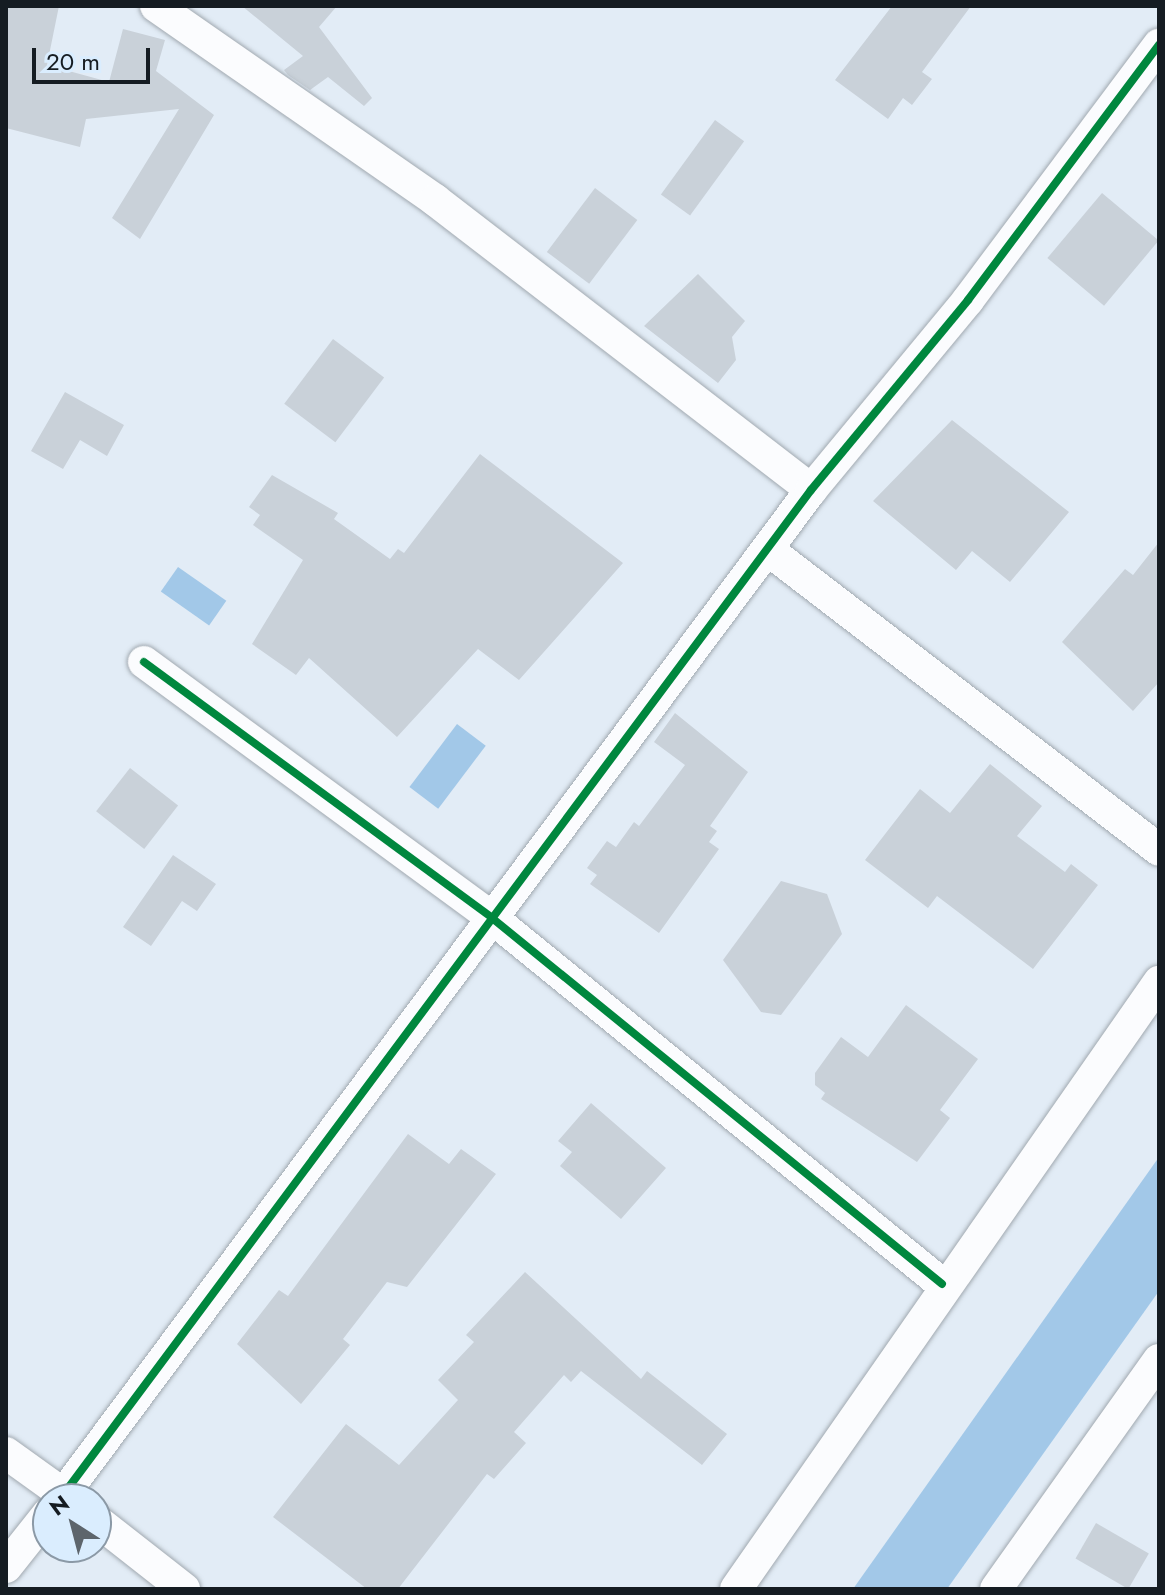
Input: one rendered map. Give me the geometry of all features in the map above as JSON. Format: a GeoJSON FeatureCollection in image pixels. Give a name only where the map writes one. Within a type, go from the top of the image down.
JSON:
{"type":"FeatureCollection","features":[{"type":"Feature","properties":{"kind":"street"},"geometry":{"type":"LineString","coordinates":[[156,6],[435,200],[811,490]]}},
{"type":"Feature","properties":{"kind":"street"},"geometry":{"type":"LineString","coordinates":[[73,1483],[811,490],[968,300],[1159,45]]}},
{"type":"Feature","properties":{"kind":"street"},"geometry":{"type":"LineString","coordinates":[[767,549],[1159,850]]}},
{"type":"Feature","properties":{"kind":"street"},"geometry":{"type":"LineString","coordinates":[[144,662],[492,918],[942,1284]]}},
{"type":"Feature","properties":{"kind":"street"},"geometry":{"type":"LineString","coordinates":[[736,1589],[942,1284],[1159,982]]}},
{"type":"Feature","properties":{"kind":"street"},"geometry":{"type":"LineString","coordinates":[[996,1589],[1159,1360]]}},
{"type":"Feature","properties":{"kind":"street"},"geometry":{"type":"LineString","coordinates":[[6,1453],[40,1483]]}},
{"type":"Feature","properties":{"kind":"street"},"geometry":{"type":"LineString","coordinates":[[112,1533],[184,1589]]}},
{"type":"Feature","properties":{"kind":"street"},"geometry":{"type":"LineString","coordinates":[[6,1567],[32,1535]]}},
{"type":"Feature","properties":{"kind":"water"},"geometry":{"type":"Polygon","coordinates":[[[178,567],[226,601],[209,625],[161,592],[178,567]]]}},
{"type":"Feature","properties":{"kind":"water"},"geometry":{"type":"Polygon","coordinates":[[[457,724],[486,746],[438,809],[409,787],[457,724]]]}},
{"type":"Feature","properties":{"kind":"water"},"geometry":{"type":"Polygon","coordinates":[[[1159,1157],[1159,1291],[947,1589],[853,1589],[1159,1157]]]}},
{"type":"Feature","properties":{"kind":"building"},"geometry":{"type":"Polygon","coordinates":[[[6,6],[59,6],[47,65],[109,82],[123,29],[165,40],[156,71],[214,115],[140,239],[112,218],[179,109],[86,119],[80,147],[6,128],[6,6]]]}},
{"type":"Feature","properties":{"kind":"building"},"geometry":{"type":"Polygon","coordinates":[[[242,6],[337,6],[319,27],[372,98],[364,106],[328,77],[310,90],[288,75],[284,70],[303,56],[242,6]]]}},
{"type":"Feature","properties":{"kind":"building"},"geometry":{"type":"Polygon","coordinates":[[[892,6],[971,6],[922,72],[932,79],[912,105],[903,98],[888,119],[835,80],[892,6]]]}},
{"type":"Feature","properties":{"kind":"building"},"geometry":{"type":"Polygon","coordinates":[[[715,120],[744,141],[690,216],[661,194],[715,120]]]}},
{"type":"Feature","properties":{"kind":"building"},"geometry":{"type":"Polygon","coordinates":[[[595,188],[637,220],[589,284],[547,252],[595,188]]]}},
{"type":"Feature","properties":{"kind":"building"},"geometry":{"type":"Polygon","coordinates":[[[1102,193],[1159,241],[1104,306],[1047,258],[1102,193]]]}},
{"type":"Feature","properties":{"kind":"building"},"geometry":{"type":"Polygon","coordinates":[[[698,274],[745,321],[732,337],[736,360],[718,383],[644,326],[698,274]]]}},
{"type":"Feature","properties":{"kind":"building"},"geometry":{"type":"Polygon","coordinates":[[[333,339],[384,378],[335,442],[284,404],[333,339]]]}},
{"type":"Feature","properties":{"kind":"building"},"geometry":{"type":"Polygon","coordinates":[[[65,392],[124,425],[107,456],[80,440],[63,469],[31,451],[65,392]]]}},
{"type":"Feature","properties":{"kind":"building"},"geometry":{"type":"Polygon","coordinates":[[[952,420],[1069,512],[1010,582],[972,551],[956,570],[873,501],[952,420]]]}},
{"type":"Feature","properties":{"kind":"building"},"geometry":{"type":"Polygon","coordinates":[[[480,454],[623,563],[519,680],[478,649],[397,737],[309,658],[296,675],[252,644],[303,560],[253,525],[260,515],[249,507],[272,475],[338,513],[334,519],[390,559],[398,549],[404,553],[480,454]]]}},
{"type":"Feature","properties":{"kind":"building"},"geometry":{"type":"Polygon","coordinates":[[[1159,542],[1159,682],[1133,711],[1062,642],[1125,569],[1133,575],[1159,542]]]}},
{"type":"Feature","properties":{"kind":"building"},"geometry":{"type":"Polygon","coordinates":[[[675,713],[748,772],[710,826],[717,831],[709,842],[719,849],[659,933],[590,884],[597,875],[587,868],[607,841],[616,847],[634,822],[639,826],[685,765],[654,742],[675,713]]]}},
{"type":"Feature","properties":{"kind":"building"},"geometry":{"type":"Polygon","coordinates":[[[990,764],[1042,806],[1017,836],[1065,872],[1071,864],[1098,885],[1033,969],[937,896],[928,908],[865,860],[920,789],[950,813],[990,764]]]}},
{"type":"Feature","properties":{"kind":"building"},"geometry":{"type":"Polygon","coordinates":[[[130,768],[178,806],[144,849],[96,811],[130,768]]]}},
{"type":"Feature","properties":{"kind":"building"},"geometry":{"type":"Polygon","coordinates":[[[173,855],[216,884],[197,911],[182,901],[151,946],[123,927],[173,855]]]}},
{"type":"Feature","properties":{"kind":"building"},"geometry":{"type":"Polygon","coordinates":[[[781,881],[827,894],[842,934],[781,1015],[761,1012],[723,960],[781,881]]]}},
{"type":"Feature","properties":{"kind":"building"},"geometry":{"type":"Polygon","coordinates":[[[906,1005],[978,1059],[940,1110],[950,1118],[917,1162],[821,1099],[825,1093],[815,1085],[815,1073],[841,1037],[868,1057],[906,1005]]]}},
{"type":"Feature","properties":{"kind":"building"},"geometry":{"type":"Polygon","coordinates":[[[591,1103],[666,1168],[621,1219],[560,1166],[572,1152],[558,1141],[591,1103]]]}},
{"type":"Feature","properties":{"kind":"building"},"geometry":{"type":"Polygon","coordinates":[[[408,1134],[449,1164],[461,1149],[496,1174],[407,1287],[387,1282],[343,1339],[350,1345],[301,1404],[237,1344],[279,1290],[288,1296],[408,1134]]]}},
{"type":"Feature","properties":{"kind":"building"},"geometry":{"type":"Polygon","coordinates":[[[525,1272],[641,1379],[647,1371],[727,1434],[702,1465],[581,1371],[571,1382],[564,1375],[514,1432],[526,1443],[494,1479],[487,1474],[398,1589],[367,1589],[273,1517],[346,1424],[399,1465],[458,1400],[438,1380],[474,1342],[466,1335],[525,1272]]]}},
{"type":"Feature","properties":{"kind":"building"},"geometry":{"type":"Polygon","coordinates":[[[1096,1523],[1149,1554],[1128,1589],[1076,1559],[1096,1523]]]}},
{"type":"Feature","properties":{"kind":"cycle path"},"geometry":{"type":"LineString","coordinates":[[72,1483],[811,490],[968,300],[1159,45]]}},
{"type":"Feature","properties":{"kind":"cycle path"},"geometry":{"type":"LineString","coordinates":[[144,662],[492,918],[942,1284]]}}]}
